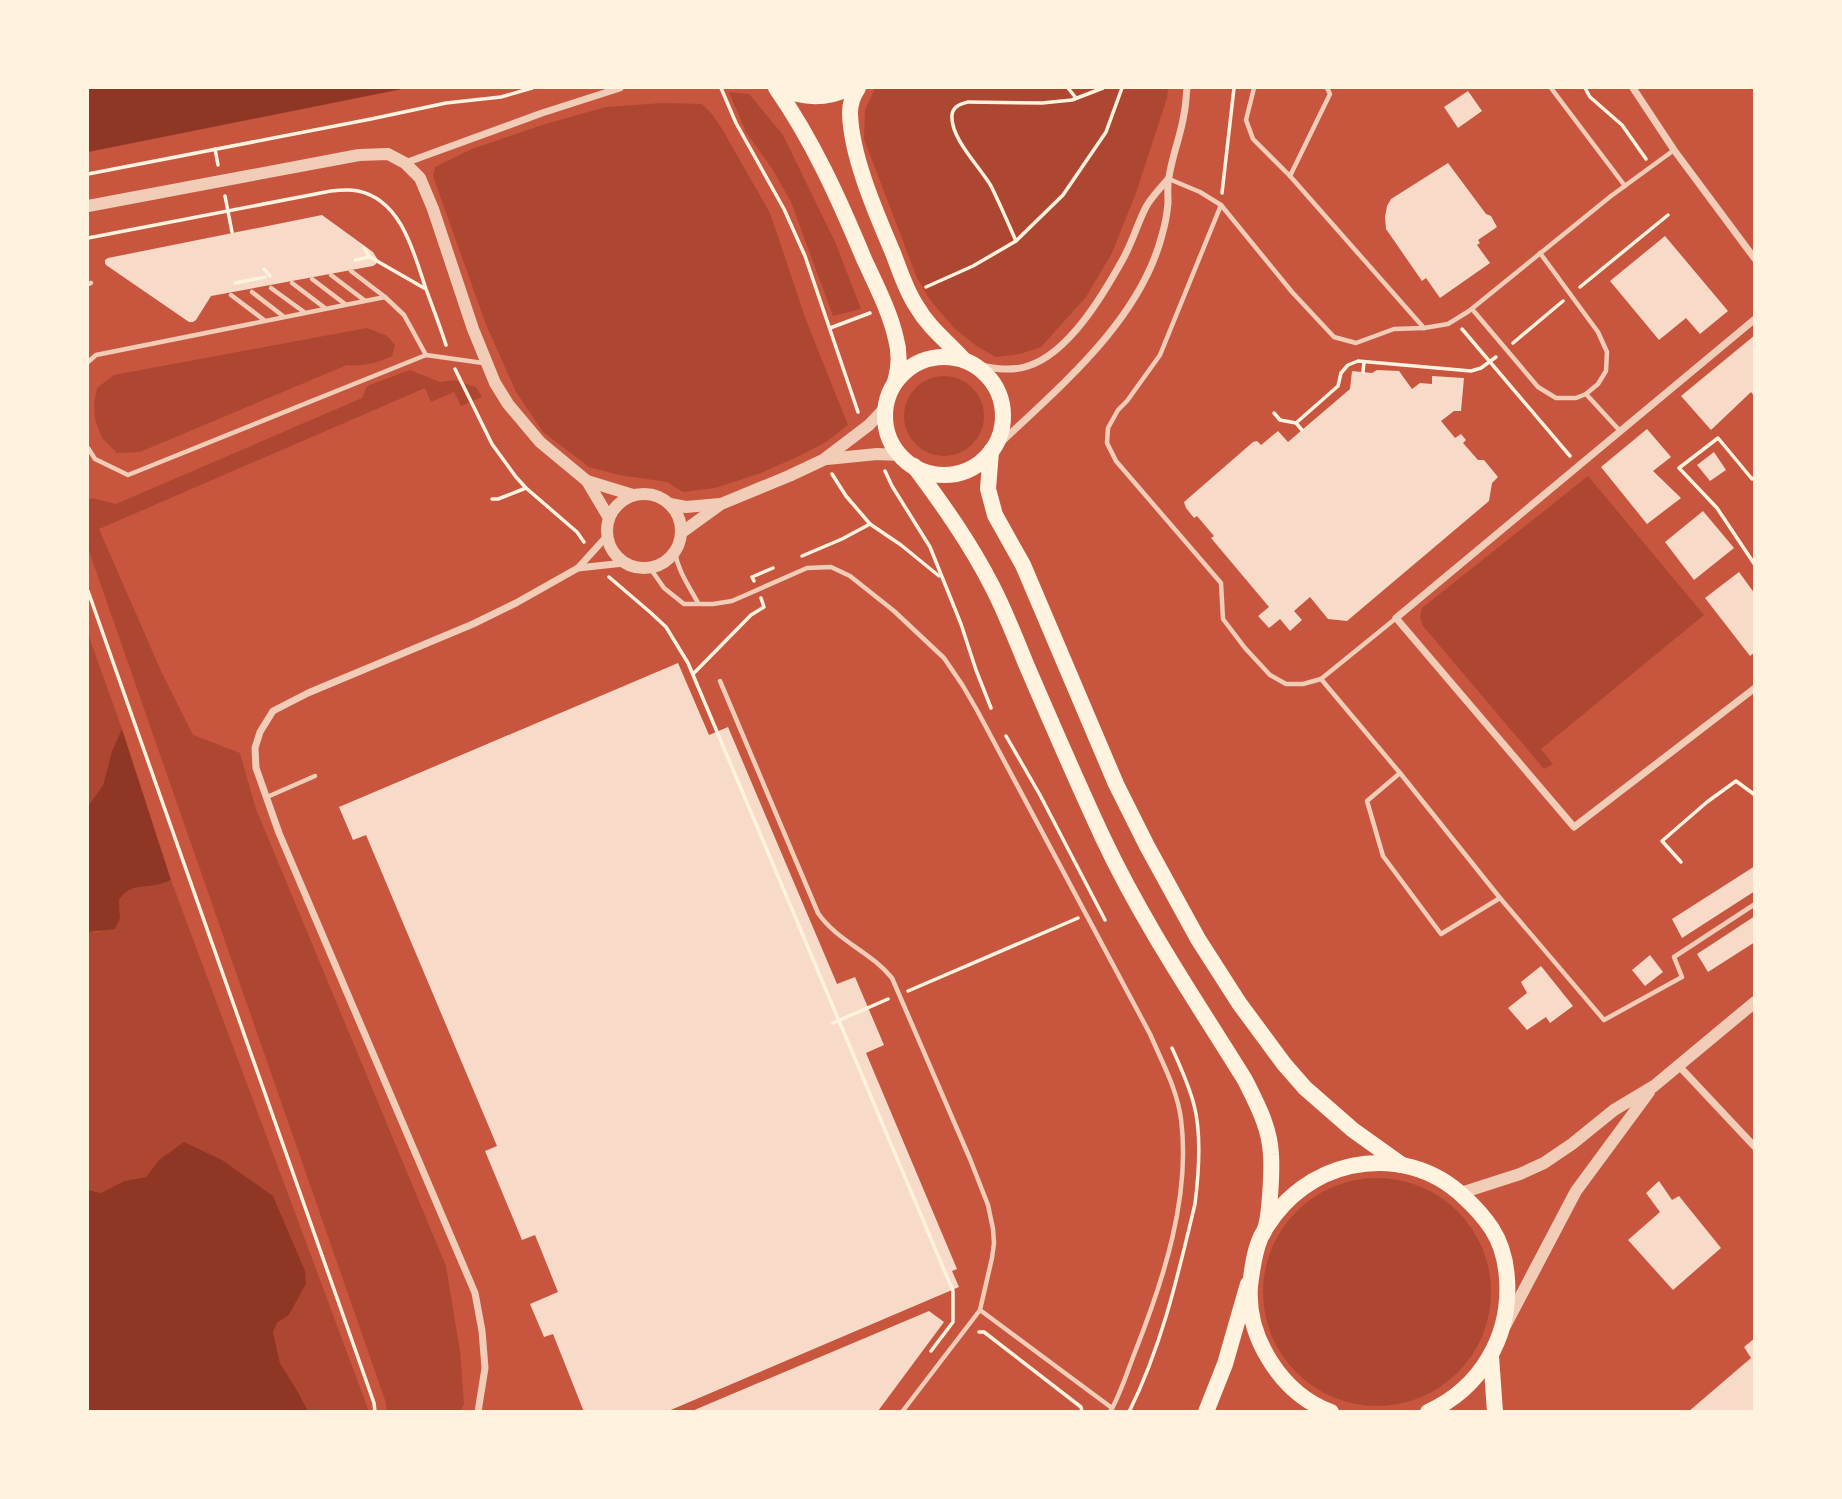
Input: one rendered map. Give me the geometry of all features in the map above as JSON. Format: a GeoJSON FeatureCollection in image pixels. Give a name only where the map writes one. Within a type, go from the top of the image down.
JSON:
{"type":"FeatureCollection","features":[{"type":"Feature","properties":{"kind":"main road"},"geometry":{"type":"LineString","coordinates":[[776,88],[811,142],[887,311],[898,349],[895,383]]}},
{"type":"Feature","properties":{"kind":"main road"},"geometry":{"type":"LineString","coordinates":[[782,88],[801,96],[819,97],[849,88]]}},
{"type":"Feature","properties":{"kind":"main road"},"geometry":{"type":"LineString","coordinates":[[858,88],[850,106],[856,151],[873,206],[909,293],[935,332],[981,370],[993,383],[1002,402],[1002,428],[998,440],[977,465],[958,473],[938,475],[914,466]]}},
{"type":"Feature","properties":{"kind":"main road"},"geometry":{"type":"LineString","coordinates":[[969,362],[946,357],[926,360],[907,370],[890,391],[885,408],[887,432],[900,455],[914,466],[940,500],[993,587],[1105,842],[1140,909],[1258,1105],[1268,1132],[1271,1156],[1265,1228]]}},
{"type":"Feature","properties":{"kind":"main road"},"geometry":{"type":"LineString","coordinates":[[991,451],[988,489],[995,515],[1023,565],[1116,784],[1198,939],[1239,1003],[1284,1064],[1305,1087],[1353,1130],[1402,1165]]}},
{"type":"Feature","properties":{"kind":"main road"},"geometry":{"type":"LineString","coordinates":[[1206,1412],[1225,1364],[1265,1228],[1286,1201],[1304,1186],[1324,1175],[1357,1164],[1380,1163],[1421,1170],[1448,1182],[1477,1209],[1493,1230],[1502,1250],[1506,1269],[1507,1308],[1502,1333],[1491,1356],[1459,1393],[1428,1412]]}},
{"type":"Feature","properties":{"kind":"main road"},"geometry":{"type":"LineString","coordinates":[[1254,1261],[1250,1304],[1258,1338],[1268,1359],[1278,1373],[1302,1396],[1331,1412]]}},
{"type":"Feature","properties":{"kind":"main road"},"geometry":{"type":"LineString","coordinates":[[1491,1356],[1495,1412]]}},
{"type":"Feature","properties":{"kind":"street"},"geometry":{"type":"LineString","coordinates":[[405,163],[620,88]]}},
{"type":"Feature","properties":{"kind":"street"},"geometry":{"type":"LineString","coordinates":[[991,451],[1083,365],[1128,307],[1148,272],[1162,236],[1168,204],[1168,178],[1184,115],[1187,88]]}},
{"type":"Feature","properties":{"kind":"street"},"geometry":{"type":"LineString","coordinates":[[1633,88],[1674,150],[1755,258]]}},
{"type":"Feature","properties":{"kind":"street"},"geometry":{"type":"LineString","coordinates":[[88,206],[359,155],[388,154],[405,163],[420,178],[473,329],[502,393],[540,442],[587,481],[609,518]]}},
{"type":"Feature","properties":{"kind":"street"},"geometry":{"type":"LineString","coordinates":[[969,362],[1009,369],[1028,366],[1046,357],[1065,341],[1102,293],[1123,258],[1146,207],[1168,178]]}},
{"type":"Feature","properties":{"kind":"street"},"geometry":{"type":"LineString","coordinates":[[1755,319],[1396,618],[1574,827],[1755,688]]}},
{"type":"Feature","properties":{"kind":"street"},"geometry":{"type":"LineString","coordinates":[[681,533],[721,504],[823,460],[869,425],[885,408]]}},
{"type":"Feature","properties":{"kind":"street"},"geometry":{"type":"LineString","coordinates":[[823,460],[864,455],[900,455]]}},
{"type":"Feature","properties":{"kind":"street"},"geometry":{"type":"LineString","coordinates":[[587,481],[633,495],[653,495],[670,505],[681,523],[680,544],[660,565],[641,569],[624,563],[609,545],[609,518],[618,504],[633,495]]}},
{"type":"Feature","properties":{"kind":"street"},"geometry":{"type":"LineString","coordinates":[[670,505],[686,507],[721,504]]}},
{"type":"Feature","properties":{"kind":"street"},"geometry":{"type":"LineString","coordinates":[[478,1412],[485,1368],[475,1293],[279,833],[256,768],[254,748],[260,732],[273,712],[308,693],[473,624],[516,603],[578,568],[607,536]]}},
{"type":"Feature","properties":{"kind":"street"},"geometry":{"type":"LineString","coordinates":[[578,568],[624,563]]}},
{"type":"Feature","properties":{"kind":"street"},"geometry":{"type":"LineString","coordinates":[[1461,1194],[1544,1163],[1615,1110],[1654,1086],[1755,1002]]}},
{"type":"Feature","properties":{"kind":"street"},"geometry":{"type":"LineString","coordinates":[[1678,1065],[1755,1147]]}},
{"type":"Feature","properties":{"kind":"street"},"geometry":{"type":"LineString","coordinates":[[1502,1333],[1576,1191],[1654,1086]]}},
{"type":"Feature","properties":{"kind":"lane"},"geometry":{"type":"LineString","coordinates":[[1254,88],[1246,120],[1253,139],[1290,176],[1424,328]]}},
{"type":"Feature","properties":{"kind":"lane"},"geometry":{"type":"LineString","coordinates":[[1290,176],[1330,94],[1327,88]]}},
{"type":"Feature","properties":{"kind":"lane"},"geometry":{"type":"LineString","coordinates":[[1551,88],[1625,186]]}},
{"type":"Feature","properties":{"kind":"lane"},"geometry":{"type":"LineString","coordinates":[[1168,178],[1221,205],[1292,292],[1334,337],[1356,343],[1394,329],[1448,324],[1472,309],[1674,150]]}},
{"type":"Feature","properties":{"kind":"lane"},"geometry":{"type":"LineString","coordinates":[[1221,205],[1160,355],[1118,411],[1108,428],[1107,443],[1116,461],[1221,583],[1223,619],[1270,675],[1286,684],[1303,684],[1321,679],[1396,618]]}},
{"type":"Feature","properties":{"kind":"lane"},"geometry":{"type":"LineString","coordinates":[[1472,309],[1538,387],[1556,398],[1576,398],[1586,394],[1598,384],[1606,371],[1607,352],[1598,332],[1540,253]]}},
{"type":"Feature","properties":{"kind":"lane"},"geometry":{"type":"LineString","coordinates":[[351,271],[404,315],[426,355]]}},
{"type":"Feature","properties":{"kind":"lane"},"geometry":{"type":"LineString","coordinates":[[331,275],[365,301]]}},
{"type":"Feature","properties":{"kind":"lane"},"geometry":{"type":"LineString","coordinates":[[312,279],[346,305]]}},
{"type":"Feature","properties":{"kind":"lane"},"geometry":{"type":"LineString","coordinates":[[292,283],[325,309]]}},
{"type":"Feature","properties":{"kind":"lane"},"geometry":{"type":"LineString","coordinates":[[271,288],[304,313]]}},
{"type":"Feature","properties":{"kind":"lane"},"geometry":{"type":"LineString","coordinates":[[252,292],[284,317]]}},
{"type":"Feature","properties":{"kind":"lane"},"geometry":{"type":"LineString","coordinates":[[231,295],[264,321]]}},
{"type":"Feature","properties":{"kind":"lane"},"geometry":{"type":"LineString","coordinates":[[88,362],[96,355],[385,297]]}},
{"type":"Feature","properties":{"kind":"lane"},"geometry":{"type":"LineString","coordinates":[[88,448],[95,459],[128,475],[426,355],[487,364]]}},
{"type":"Feature","properties":{"kind":"lane"},"geometry":{"type":"LineString","coordinates":[[1586,394],[1620,431]]}},
{"type":"Feature","properties":{"kind":"lane"},"geometry":{"type":"LineString","coordinates":[[674,553],[686,584],[698,603]]}},
{"type":"Feature","properties":{"kind":"lane"},"geometry":{"type":"LineString","coordinates":[[650,568],[664,588],[684,604],[713,604],[732,601],[807,568],[831,567],[850,576],[894,611],[944,658],[968,695],[1150,1034],[1173,1086],[1181,1118],[1184,1156],[1176,1223],[1154,1305],[1111,1410],[980,1310]]}},
{"type":"Feature","properties":{"kind":"lane"},"geometry":{"type":"LineString","coordinates":[[1321,679],[1500,898],[1604,1020],[1682,977],[1674,957],[1755,904]]}},
{"type":"Feature","properties":{"kind":"lane"},"geometry":{"type":"LineString","coordinates":[[720,681],[818,913],[836,934],[883,967],[892,978],[988,1205],[994,1243],[980,1310],[902,1412]]}},
{"type":"Feature","properties":{"kind":"lane"},"geometry":{"type":"LineString","coordinates":[[1400,773],[1367,801],[1383,856],[1441,934],[1500,898]]}},
{"type":"Feature","properties":{"kind":"lane"},"geometry":{"type":"LineString","coordinates":[[267,797],[315,776]]}},
{"type":"Feature","properties":{"kind":"path"},"geometry":{"type":"LineString","coordinates":[[88,174],[446,103],[501,97],[532,88]]}},
{"type":"Feature","properties":{"kind":"path"},"geometry":{"type":"LineString","coordinates":[[721,88],[736,123],[784,209],[805,256],[858,412]]}},
{"type":"Feature","properties":{"kind":"path"},"geometry":{"type":"LineString","coordinates":[[1068,88],[1076,98]]}},
{"type":"Feature","properties":{"kind":"path"},"geometry":{"type":"LineString","coordinates":[[1016,241],[990,185],[954,127],[954,110],[968,102],[1042,103],[1076,98],[1102,88]]}},
{"type":"Feature","properties":{"kind":"path"},"geometry":{"type":"LineString","coordinates":[[926,288],[973,266],[1016,241],[1063,195],[1106,131],[1122,88]]}},
{"type":"Feature","properties":{"kind":"path"},"geometry":{"type":"LineString","coordinates":[[1221,205],[1234,88]]}},
{"type":"Feature","properties":{"kind":"path"},"geometry":{"type":"LineString","coordinates":[[1585,88],[1590,97],[1622,125],[1651,166]]}},
{"type":"Feature","properties":{"kind":"path"},"geometry":{"type":"LineString","coordinates":[[88,238],[331,191],[358,191],[370,195],[382,202],[402,227],[458,378],[492,444],[516,477]]}},
{"type":"Feature","properties":{"kind":"path"},"geometry":{"type":"LineString","coordinates":[[228,211],[232,232]]}},
{"type":"Feature","properties":{"kind":"path"},"geometry":{"type":"LineString","coordinates":[[1296,423],[1338,386],[1341,373],[1348,365],[1358,361],[1471,371],[1481,368],[1668,215]]}},
{"type":"Feature","properties":{"kind":"path"},"geometry":{"type":"LineString","coordinates":[[364,248],[370,257],[426,289]]}},
{"type":"Feature","properties":{"kind":"path"},"geometry":{"type":"LineString","coordinates":[[351,261],[370,257]]}},
{"type":"Feature","properties":{"kind":"path"},"geometry":{"type":"LineString","coordinates":[[264,269],[270,276]]}},
{"type":"Feature","properties":{"kind":"path"},"geometry":{"type":"LineString","coordinates":[[230,284],[278,274]]}},
{"type":"Feature","properties":{"kind":"path"},"geometry":{"type":"LineString","coordinates":[[830,328],[870,313]]}},
{"type":"Feature","properties":{"kind":"path"},"geometry":{"type":"LineString","coordinates":[[1454,320],[1578,466]]}},
{"type":"Feature","properties":{"kind":"path"},"geometry":{"type":"LineString","coordinates":[[1363,372],[1364,362]]}},
{"type":"Feature","properties":{"kind":"path"},"geometry":{"type":"LineString","coordinates":[[1274,413],[1280,420],[1296,423],[1302,430]]}},
{"type":"Feature","properties":{"kind":"path"},"geometry":{"type":"LineString","coordinates":[[1755,477],[1752,479],[1717,438],[1679,468],[1717,508],[1755,565]]}},
{"type":"Feature","properties":{"kind":"path"},"geometry":{"type":"LineString","coordinates":[[823,460],[846,496],[870,524],[941,578]]}},
{"type":"Feature","properties":{"kind":"path"},"geometry":{"type":"LineString","coordinates":[[492,499],[526,488]]}},
{"type":"Feature","properties":{"kind":"path"},"geometry":{"type":"LineString","coordinates":[[88,591],[375,1412]]}},
{"type":"Feature","properties":{"kind":"path"},"geometry":{"type":"LineString","coordinates":[[692,675],[953,1291],[953,1322],[928,1355]]}},
{"type":"Feature","properties":{"kind":"path"},"geometry":{"type":"LineString","coordinates":[[1681,862],[1662,841],[1736,781],[1755,795]]}},
{"type":"Feature","properties":{"kind":"path"},"geometry":{"type":"LineString","coordinates":[[833,1023],[1099,908]]}},
{"type":"Feature","properties":{"kind":"path"},"geometry":{"type":"LineString","coordinates":[[963,1329],[973,1338],[978,1332],[984,1332],[1081,1407],[1082,1412]]}},
{"type":"Feature","properties":{"kind":"shaded area"},"geometry":{"type":"Polygon","coordinates":[[[88,88],[407,88],[88,152],[88,88]]]}},
{"type":"Feature","properties":{"kind":"shaded area"},"geometry":{"type":"Polygon","coordinates":[[[875,88],[1168,88],[1136,193],[1112,253],[1086,297],[1041,347],[1020,354],[996,357],[955,329],[930,300],[917,278],[864,139],[865,110],[875,88]]]}},
{"type":"Feature","properties":{"kind":"shaded area"},"geometry":{"type":"Polygon","coordinates":[[[729,92],[749,94],[783,135],[836,244],[861,309],[833,316],[791,202],[773,170],[746,132],[729,92]]]}},
{"type":"Feature","properties":{"kind":"shaded area"},"geometry":{"type":"Polygon","coordinates":[[[662,103],[702,104],[722,129],[770,213],[806,320],[848,425],[826,442],[761,473],[715,488],[683,492],[667,482],[619,475],[589,467],[543,432],[516,392],[485,322],[433,176],[435,167],[472,149],[542,125],[606,107],[662,103]]]}},
{"type":"Feature","properties":{"kind":"shaded area"},"geometry":{"type":"Polygon","coordinates":[[[367,328],[387,336],[395,345],[392,356],[370,364],[347,365],[140,452],[117,453],[102,438],[95,419],[94,403],[97,388],[114,375],[367,328]]]}},
{"type":"Feature","properties":{"kind":"shaded area"},"geometry":{"type":"Polygon","coordinates":[[[410,370],[440,382],[454,380],[476,387],[482,397],[461,406],[454,392],[431,402],[425,388],[99,529],[161,671],[193,735],[240,753],[256,809],[446,1266],[460,1351],[464,1404],[461,1411],[387,1411],[88,548],[88,500],[92,498],[116,504],[362,398],[367,386],[410,370]]]}},
{"type":"Feature","properties":{"kind":"shaded area"},"geometry":{"type":"Polygon","coordinates":[[[936,376],[952,376],[966,383],[977,394],[984,408],[981,431],[966,449],[952,456],[936,456],[922,449],[911,438],[904,424],[904,408],[911,394],[922,383],[936,376]]]}},
{"type":"Feature","properties":{"kind":"shaded area"},"geometry":{"type":"Polygon","coordinates":[[[1588,476],[1704,615],[1541,749],[1553,764],[1544,769],[1423,626],[1420,617],[1422,608],[1588,476]]]}},
{"type":"Feature","properties":{"kind":"shaded area"},"geometry":{"type":"Polygon","coordinates":[[[88,634],[122,729],[112,751],[103,785],[88,806],[88,634]]]}},
{"type":"Feature","properties":{"kind":"shaded area"},"geometry":{"type":"Polygon","coordinates":[[[122,729],[171,880],[127,892],[119,900],[120,918],[115,929],[88,932],[88,806],[103,785],[112,751],[122,729]]]}},
{"type":"Feature","properties":{"kind":"shaded area"},"geometry":{"type":"Polygon","coordinates":[[[171,880],[368,1411],[308,1411],[280,1363],[273,1332],[277,1323],[289,1315],[306,1284],[305,1271],[159,1160],[146,1177],[124,1181],[101,1193],[88,1190],[88,932],[99,932],[120,918],[119,900],[127,892],[171,880]]]}},
{"type":"Feature","properties":{"kind":"shaded area"},"geometry":{"type":"Polygon","coordinates":[[[184,1142],[222,1160],[273,1196],[305,1271],[306,1284],[289,1315],[277,1323],[273,1332],[280,1363],[308,1411],[88,1411],[88,1190],[101,1193],[124,1181],[146,1177],[159,1160],[184,1142]]]}},
{"type":"Feature","properties":{"kind":"shaded area"},"geometry":{"type":"Polygon","coordinates":[[[1377,1178],[1399,1180],[1421,1187],[1458,1211],[1482,1248],[1489,1270],[1489,1314],[1482,1336],[1458,1373],[1421,1397],[1399,1404],[1377,1406],[1355,1404],[1333,1397],[1296,1373],[1272,1336],[1265,1314],[1263,1292],[1265,1270],[1272,1248],[1296,1211],[1333,1187],[1355,1180],[1377,1178]]]}},
{"type":"Feature","properties":{"kind":"building"},"geometry":{"type":"Polygon","coordinates":[[[1468,91],[1482,111],[1458,128],[1444,107],[1468,91]]]}},
{"type":"Feature","properties":{"kind":"building"},"geometry":{"type":"Polygon","coordinates":[[[1448,163],[1497,227],[1478,240],[1480,243],[1477,245],[1490,263],[1440,298],[1426,278],[1422,281],[1386,229],[1385,217],[1391,199],[1448,163]]]}},
{"type":"Feature","properties":{"kind":"building"},"geometry":{"type":"Polygon","coordinates":[[[322,215],[373,252],[378,260],[376,264],[211,296],[193,322],[189,322],[105,263],[108,258],[322,215]]]}},
{"type":"Feature","properties":{"kind":"building"},"geometry":{"type":"Polygon","coordinates":[[[1665,236],[1728,311],[1700,334],[1686,318],[1659,340],[1610,281],[1665,236]]]}},
{"type":"Feature","properties":{"kind":"building"},"geometry":{"type":"Polygon","coordinates":[[[1755,335],[1755,397],[1751,392],[1711,430],[1681,396],[1755,335]]]}},
{"type":"Feature","properties":{"kind":"building"},"geometry":{"type":"Polygon","coordinates":[[[1377,370],[1399,371],[1412,389],[1420,383],[1432,384],[1432,376],[1464,378],[1461,411],[1454,411],[1441,421],[1455,438],[1461,434],[1466,440],[1463,443],[1478,460],[1484,460],[1498,477],[1492,483],[1489,501],[1347,621],[1328,619],[1310,597],[1294,611],[1302,620],[1290,631],[1280,619],[1269,628],[1258,616],[1269,607],[1211,538],[1214,536],[1197,516],[1194,518],[1184,502],[1253,442],[1257,441],[1261,445],[1278,431],[1288,442],[1350,389],[1352,371],[1372,373],[1377,370]]]}},
{"type":"Feature","properties":{"kind":"building"},"geometry":{"type":"Polygon","coordinates":[[[1647,429],[1671,457],[1653,471],[1681,498],[1647,524],[1601,467],[1647,429]]]}},
{"type":"Feature","properties":{"kind":"building"},"geometry":{"type":"Polygon","coordinates":[[[1714,452],[1726,470],[1710,481],[1697,465],[1714,452]]]}},
{"type":"Feature","properties":{"kind":"building"},"geometry":{"type":"Polygon","coordinates":[[[1703,511],[1734,548],[1694,580],[1665,542],[1703,511]]]}},
{"type":"Feature","properties":{"kind":"building"},"geometry":{"type":"Polygon","coordinates":[[[1739,572],[1755,594],[1755,652],[1750,656],[1705,598],[1739,572]]]}},
{"type":"Feature","properties":{"kind":"building"},"geometry":{"type":"Polygon","coordinates":[[[678,663],[709,735],[728,727],[837,984],[855,977],[884,1045],[866,1053],[957,1269],[952,1271],[959,1287],[666,1412],[584,1412],[553,1334],[544,1337],[530,1304],[558,1292],[535,1235],[522,1240],[485,1151],[497,1146],[366,835],[353,840],[339,807],[678,663]]]}},
{"type":"Feature","properties":{"kind":"building"},"geometry":{"type":"Polygon","coordinates":[[[1755,866],[1755,891],[1682,938],[1672,919],[1755,866]]]}},
{"type":"Feature","properties":{"kind":"building"},"geometry":{"type":"Polygon","coordinates":[[[1755,916],[1755,942],[1708,972],[1697,954],[1755,916]]]}},
{"type":"Feature","properties":{"kind":"building"},"geometry":{"type":"Polygon","coordinates":[[[1650,955],[1663,972],[1645,986],[1632,970],[1650,955]]]}},
{"type":"Feature","properties":{"kind":"building"},"geometry":{"type":"Polygon","coordinates":[[[1541,966],[1573,1006],[1550,1023],[1546,1017],[1527,1030],[1508,1008],[1527,993],[1521,982],[1541,966]]]}},
{"type":"Feature","properties":{"kind":"building"},"geometry":{"type":"Polygon","coordinates":[[[1659,1181],[1672,1200],[1679,1196],[1721,1248],[1673,1290],[1628,1240],[1660,1212],[1646,1193],[1659,1181]]]}},
{"type":"Feature","properties":{"kind":"building"},"geometry":{"type":"Polygon","coordinates":[[[929,1311],[944,1322],[878,1411],[692,1411],[929,1311]]]}},
{"type":"Feature","properties":{"kind":"building"},"geometry":{"type":"Polygon","coordinates":[[[1755,1338],[1755,1412],[1688,1412],[1751,1358],[1744,1347],[1755,1338]]]}}]}
